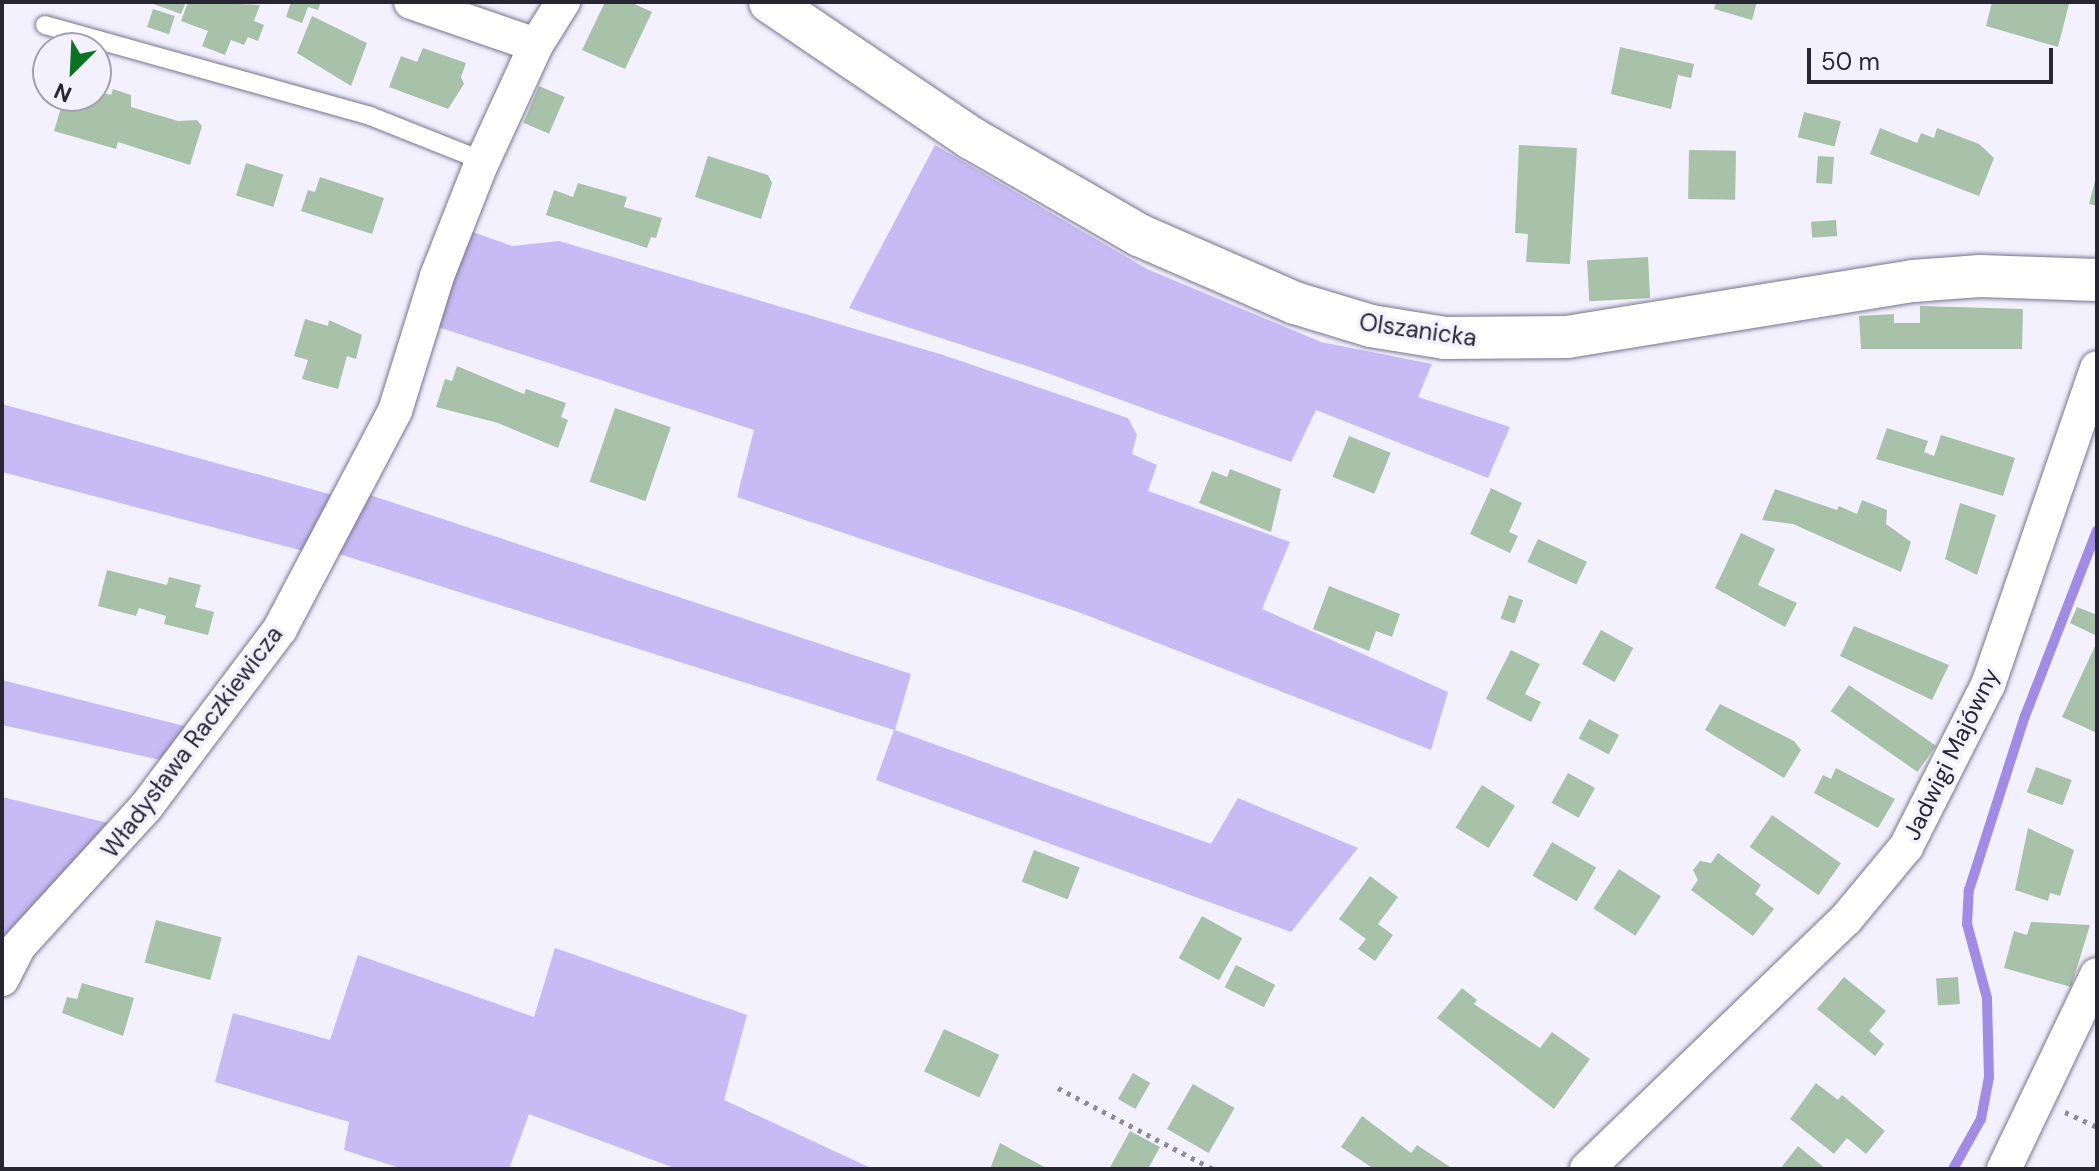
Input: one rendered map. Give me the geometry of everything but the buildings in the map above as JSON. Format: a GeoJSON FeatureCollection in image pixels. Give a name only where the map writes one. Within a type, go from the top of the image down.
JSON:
{"type":"FeatureCollection","features":[{"type":"Feature","properties":{"kind":"street"},"geometry":{"type":"LineString","coordinates":[[411,2],[536,45]]}},
{"type":"Feature","properties":{"kind":"street","name":"Władysława Raczkiewicza"},"geometry":{"type":"LineString","coordinates":[[2,979],[18,947],[81,885],[146,807],[280,629],[395,411],[437,276],[483,161],[536,45],[563,2]]}},
{"type":"Feature","properties":{"kind":"street","name":"Olszanicka"},"geometry":{"type":"LineString","coordinates":[[770,2],[971,138],[1139,235],[1295,303],[1371,326],[1445,338],[1567,337],[1913,281],[1980,276],[2097,280]]}},
{"type":"Feature","properties":{"kind":"street","name":"Jadwigi Majówny"},"geometry":{"type":"LineString","coordinates":[[1587,1169],[1846,919],[1906,847],[1988,685],[2097,368]]}},
{"type":"Feature","properties":{"kind":"street"},"geometry":{"type":"LineString","coordinates":[[2004,1169],[2097,975]]}},
{"type":"Feature","properties":{"kind":"lane"},"geometry":{"type":"LineString","coordinates":[[45,25],[370,116],[483,161]]}},
{"type":"Feature","properties":{"kind":"path"},"geometry":{"type":"LineString","coordinates":[[1058,1088],[1213,1169]]}},
{"type":"Feature","properties":{"kind":"shaded area"},"geometry":{"type":"Polygon","coordinates":[[[935,145],[1147,269],[1321,342],[1432,364],[1418,397],[1510,427],[1488,478],[1316,410],[1291,462],[1036,369],[849,308],[935,145]]]}},
{"type":"Feature","properties":{"kind":"shaded area"},"geometry":{"type":"Polygon","coordinates":[[[467,230],[512,246],[559,241],[943,355],[1128,418],[1137,435],[1132,454],[1157,465],[1148,491],[1290,542],[1262,609],[1448,692],[1431,750],[1081,613],[737,497],[754,430],[432,325],[467,230]]]}},
{"type":"Feature","properties":{"kind":"shaded area"},"geometry":{"type":"Polygon","coordinates":[[[2,404],[340,497],[311,553],[2,472],[2,404]]]}},
{"type":"Feature","properties":{"kind":"shaded area"},"geometry":{"type":"Polygon","coordinates":[[[364,493],[911,674],[895,730],[1211,844],[1238,798],[1358,848],[1291,932],[876,780],[894,730],[333,552],[364,493]]]}},
{"type":"Feature","properties":{"kind":"shaded area"},"geometry":{"type":"Polygon","coordinates":[[[2,680],[196,729],[170,762],[2,725],[2,680]]]}},
{"type":"Feature","properties":{"kind":"shaded area"},"geometry":{"type":"Polygon","coordinates":[[[2,797],[120,826],[2,965],[2,797]]]}},
{"type":"Feature","properties":{"kind":"shaded area"},"geometry":{"type":"Polygon","coordinates":[[[555,948],[747,1015],[724,1100],[873,1169],[677,1169],[529,1114],[509,1169],[403,1169],[344,1150],[349,1122],[215,1082],[233,1013],[330,1040],[358,955],[534,1017],[555,948]]]}},
{"type":"Feature","properties":{"kind":"waterway"},"geometry":{"type":"LineString","coordinates":[[1953,1169],[1981,1119],[1989,1077],[1987,998],[1967,924],[1969,890],[2025,716],[2097,530]]}}]}
